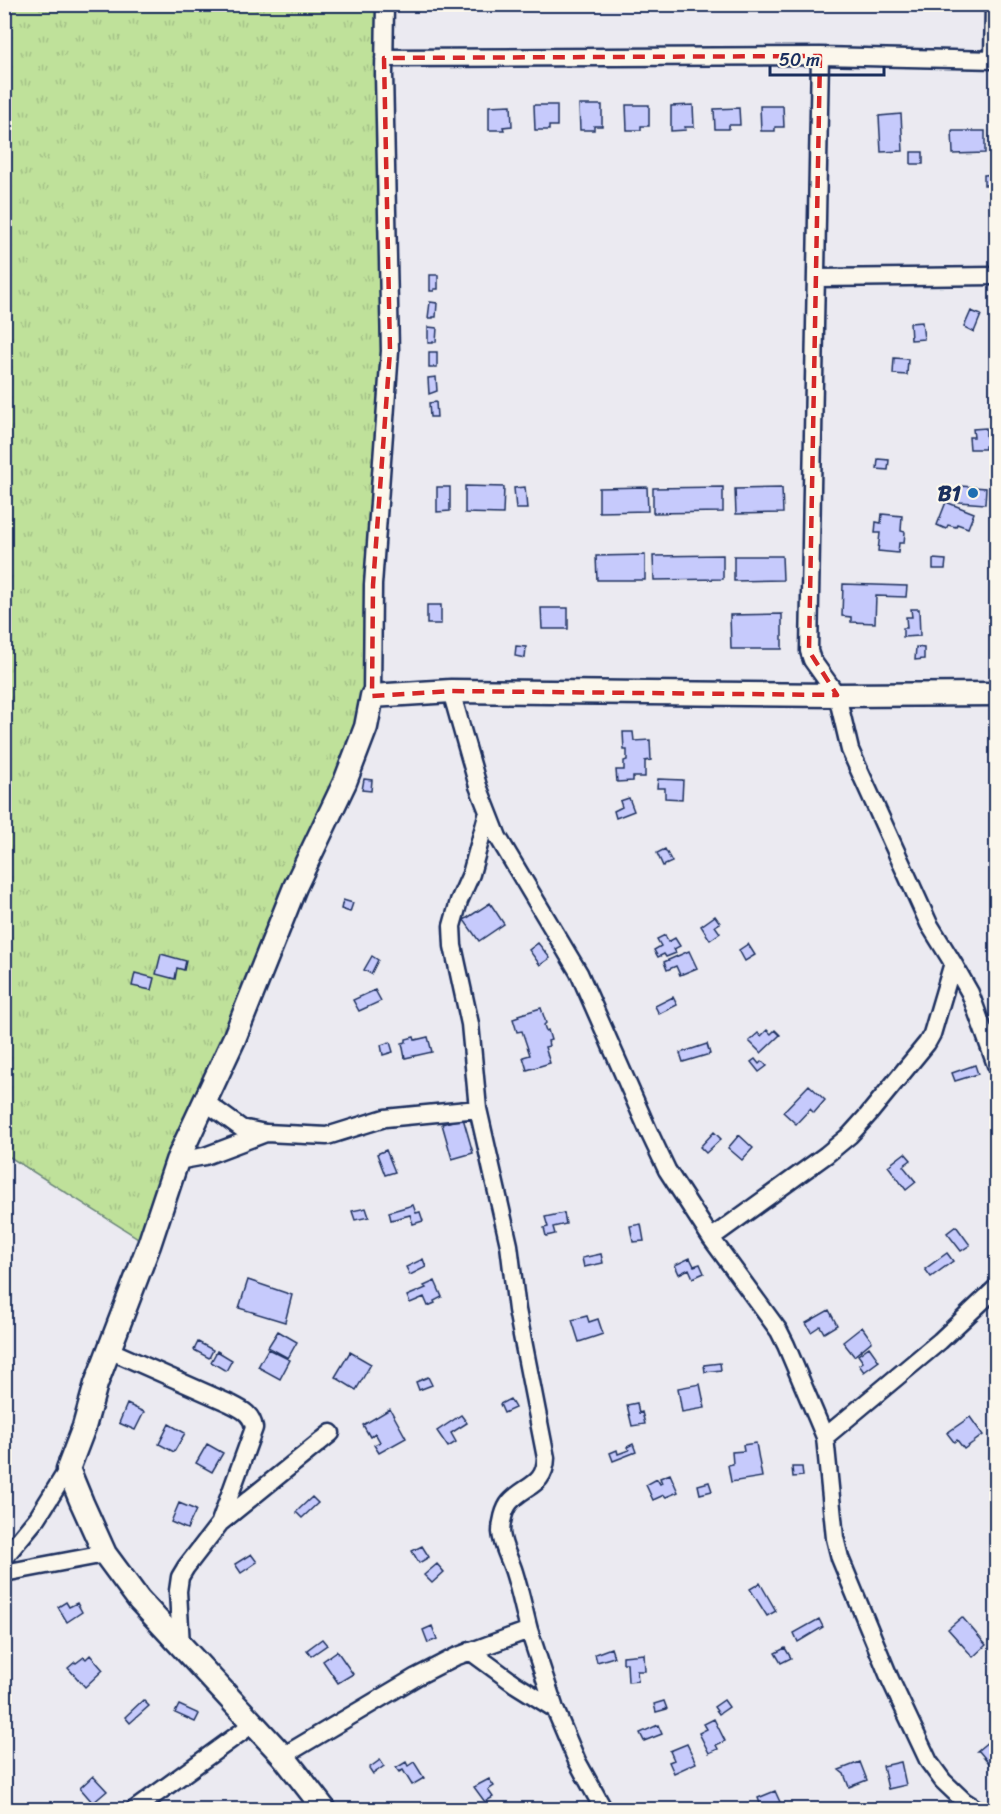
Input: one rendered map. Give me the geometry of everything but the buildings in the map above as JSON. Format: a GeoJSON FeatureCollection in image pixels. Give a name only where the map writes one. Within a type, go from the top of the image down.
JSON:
{"type":"FeatureCollection","features":[{"type":"Feature","properties":{"kind":"street"},"geometry":{"type":"LineString","coordinates":[[4,1558],[38,1517],[68,1469],[84,1427],[96,1384],[149,1245],[177,1161],[234,1039],[295,887],[345,782],[366,727],[372,696],[373,585],[390,351],[385,4]]}},
{"type":"Feature","properties":{"kind":"street"},"geometry":{"type":"LineString","coordinates":[[384,57],[820,56],[995,60],[994,4]]}},
{"type":"Feature","properties":{"kind":"street"},"geometry":{"type":"LineString","coordinates":[[820,56],[809,651],[812,660],[837,695],[850,750],[929,924],[970,993],[996,1065]]}},
{"type":"Feature","properties":{"kind":"street"},"geometry":{"type":"LineString","coordinates":[[817,278],[996,276]]}},
{"type":"Feature","properties":{"kind":"street"},"geometry":{"type":"LineString","coordinates":[[372,696],[451,691],[837,695],[996,694]]}},
{"type":"Feature","properties":{"kind":"street"},"geometry":{"type":"LineString","coordinates":[[451,691],[478,786],[498,837],[579,973],[667,1170],[711,1238],[779,1330],[825,1437],[840,1558],[890,1678],[929,1762],[943,1781],[964,1801],[978,1809]]}},
{"type":"Feature","properties":{"kind":"street"},"geometry":{"type":"LineString","coordinates":[[488,813],[471,874],[459,901],[452,926],[453,946],[470,1024],[478,1109],[509,1245],[517,1310],[546,1458],[546,1466],[542,1475],[531,1487],[509,1503],[501,1531],[529,1630],[555,1709],[577,1761],[604,1809]]}},
{"type":"Feature","properties":{"kind":"street"},"geometry":{"type":"LineString","coordinates":[[711,1238],[826,1155],[850,1135],[868,1115],[927,1044],[953,963]]}},
{"type":"Feature","properties":{"kind":"street"},"geometry":{"type":"LineString","coordinates":[[204,1101],[242,1128],[266,1133],[327,1136],[385,1118],[478,1109]]}},
{"type":"Feature","properties":{"kind":"street"},"geometry":{"type":"LineString","coordinates":[[177,1161],[205,1156],[266,1133]]}},
{"type":"Feature","properties":{"kind":"street"},"geometry":{"type":"LineString","coordinates":[[825,1437],[940,1341],[996,1288]]}},
{"type":"Feature","properties":{"kind":"street"},"geometry":{"type":"LineString","coordinates":[[109,1350],[231,1404],[247,1412],[253,1420],[254,1428],[220,1523]]}},
{"type":"Feature","properties":{"kind":"street"},"geometry":{"type":"LineString","coordinates":[[181,1646],[178,1591],[180,1577],[220,1523],[332,1433]]}},
{"type":"Feature","properties":{"kind":"street"},"geometry":{"type":"LineString","coordinates":[[68,1469],[105,1554],[139,1600],[253,1721],[284,1756],[325,1809]]}},
{"type":"Feature","properties":{"kind":"street"},"geometry":{"type":"LineString","coordinates":[[4,1573],[105,1554]]}},
{"type":"Feature","properties":{"kind":"street"},"geometry":{"type":"LineString","coordinates":[[284,1756],[416,1677],[470,1651],[529,1630]]}},
{"type":"Feature","properties":{"kind":"street"},"geometry":{"type":"LineString","coordinates":[[470,1651],[515,1684],[555,1709]]}},
{"type":"Feature","properties":{"kind":"street"},"geometry":{"type":"LineString","coordinates":[[136,1809],[243,1731],[253,1721]]}},
{"type":"Feature","properties":{"kind":"highlighted area"},"geometry":{"type":"Polygon","coordinates":[[[820,56],[809,651],[837,695],[451,691],[372,696],[373,585],[390,351],[384,58],[820,56]]]}},
{"type":"Feature","properties":{"kind":"green space"},"geometry":{"type":"Polygon","coordinates":[[[4,5],[385,5],[390,351],[372,696],[149,1245],[5,1154],[4,5]]]}},
{"type":"Feature","properties":{"kind":"place","name":"B1"},"geometry":{"type":"Point","coordinates":[973,493]}}]}
